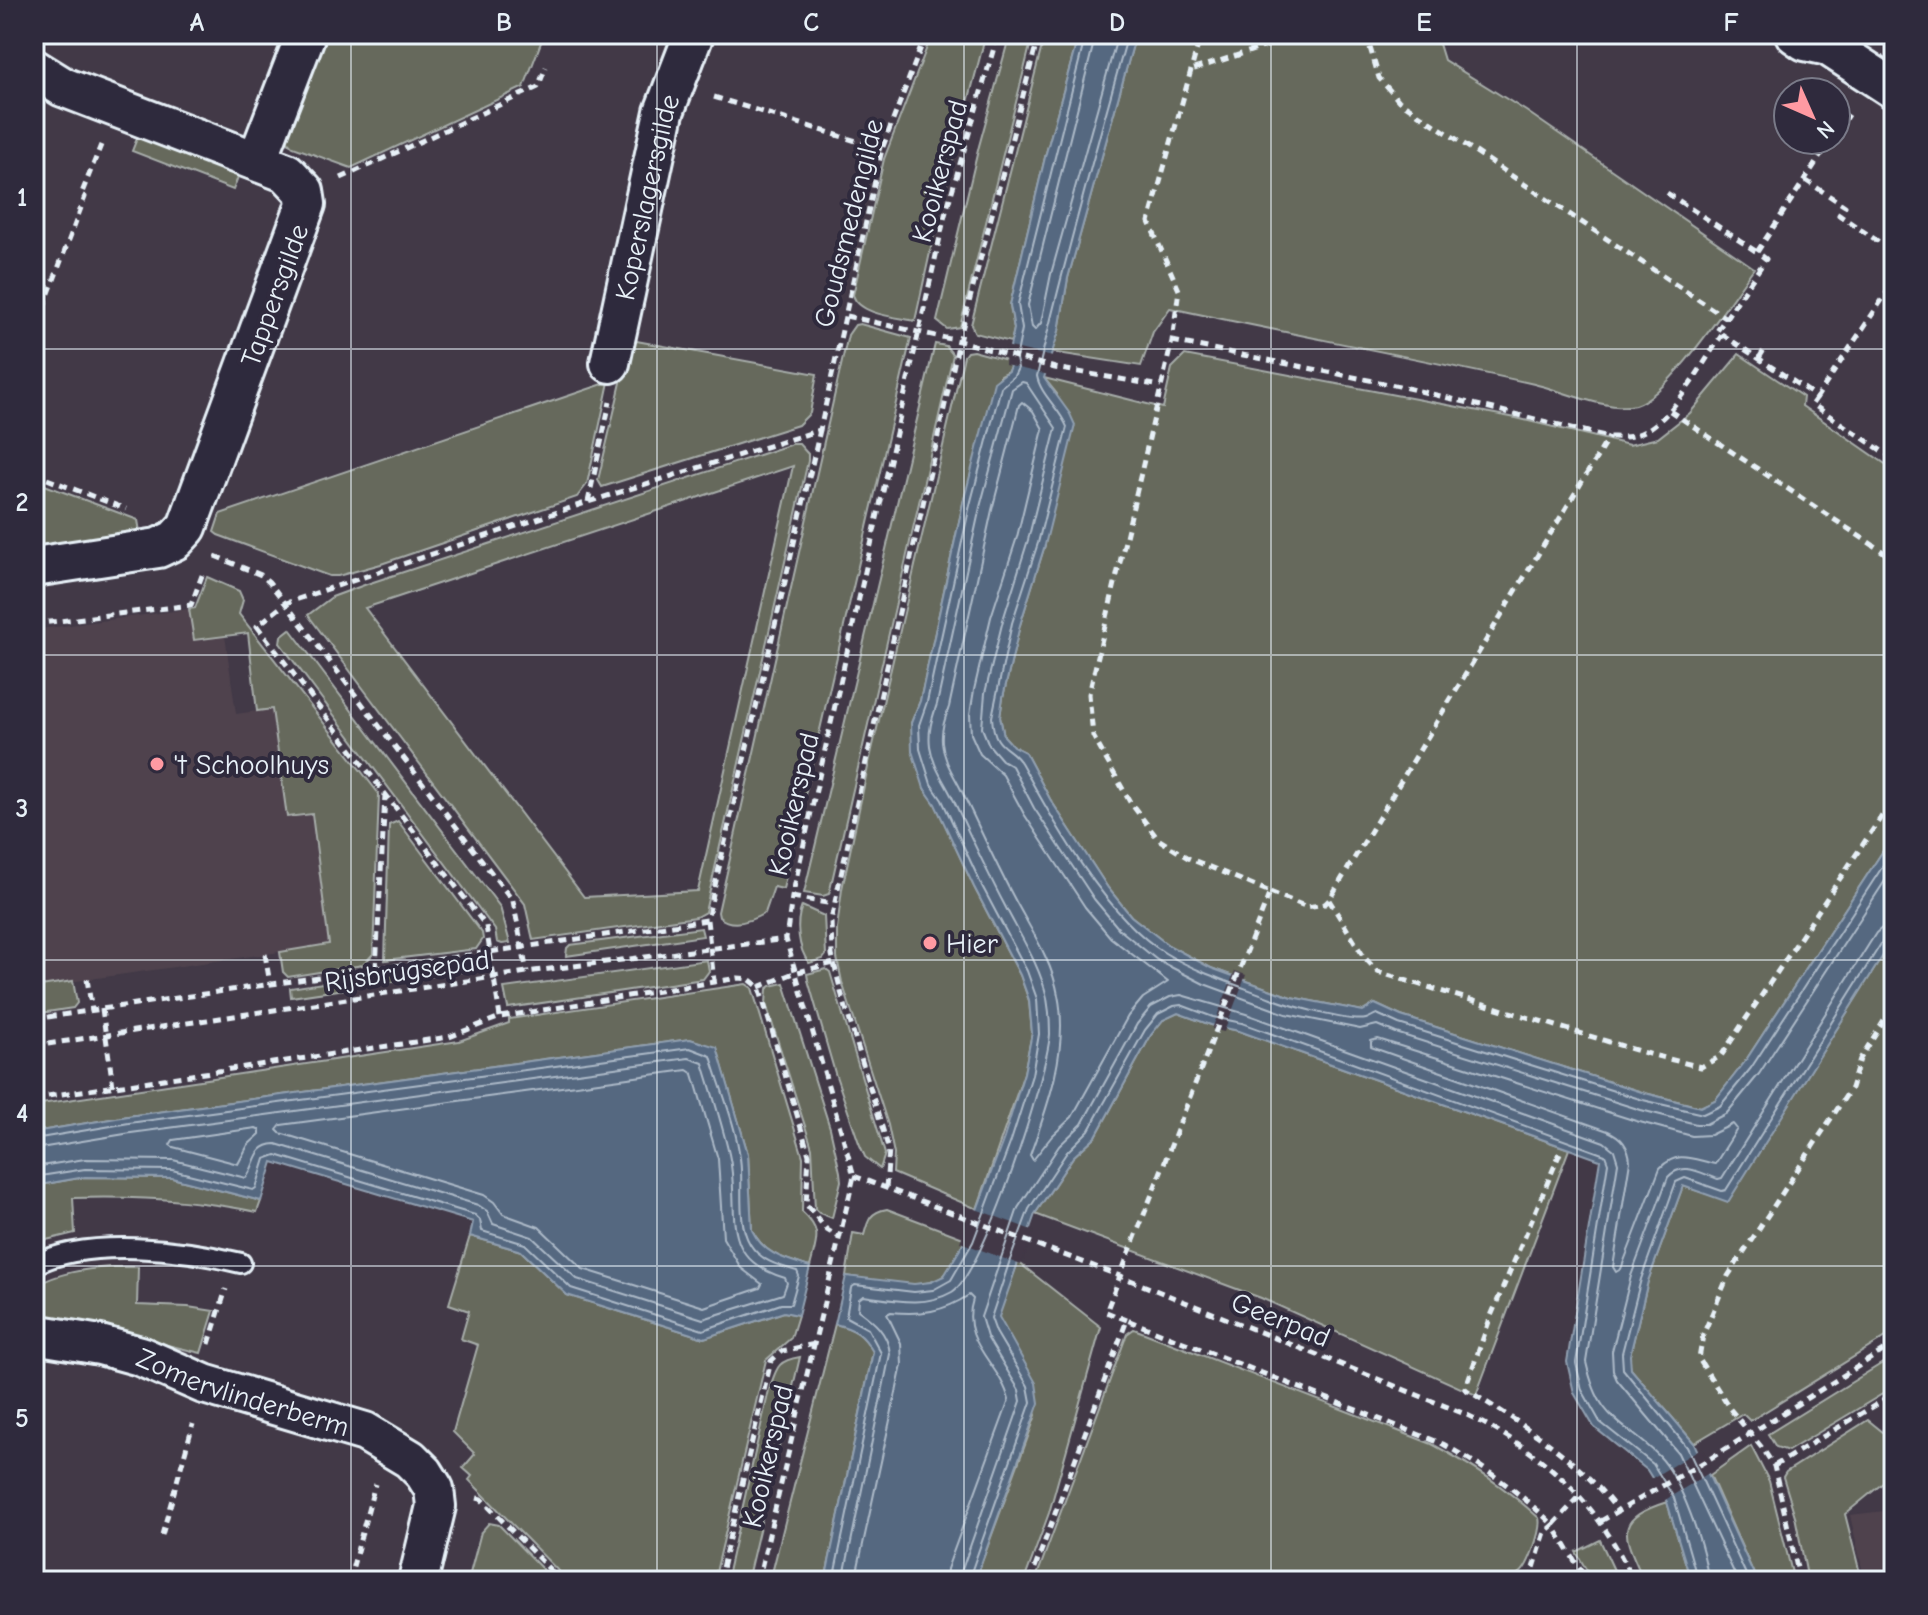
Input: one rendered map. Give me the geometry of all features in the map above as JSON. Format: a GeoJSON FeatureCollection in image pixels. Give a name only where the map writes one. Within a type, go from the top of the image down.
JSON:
{"type":"FeatureCollection","features":[{"type":"Feature","properties":{"kind":"street"},"geometry":{"type":"LineString","coordinates":[[257,161],[306,34]]}},
{"type":"Feature","properties":{"kind":"street","name":"Koperslagersgilde"},"geometry":{"type":"LineString","coordinates":[[610,363],[664,112],[694,34]]}},
{"type":"Feature","properties":{"kind":"street"},"geometry":{"type":"LineString","coordinates":[[1795,34],[1805,41],[1828,46],[1894,89]]}},
{"type":"Feature","properties":{"kind":"street","name":"Tappersgilde"},"geometry":{"type":"LineString","coordinates":[[34,69],[63,87],[287,173],[304,191],[306,204],[298,233],[187,527],[175,540]]}},
{"type":"Feature","properties":{"kind":"street"},"geometry":{"type":"LineString","coordinates":[[34,567],[158,548],[175,540]]}},
{"type":"Feature","properties":{"kind":"street","name":"Zomervlinderberm"},"geometry":{"type":"LineString","coordinates":[[34,1334],[100,1345],[140,1356],[204,1384],[365,1432],[410,1459],[434,1489]]}},
{"type":"Feature","properties":{"kind":"street"},"geometry":{"type":"LineString","coordinates":[[418,1581],[436,1506],[434,1489]]}},
{"type":"Feature","properties":{"kind":"lane"},"geometry":{"type":"LineString","coordinates":[[34,1265],[67,1254],[118,1250],[175,1253],[241,1263]]}},
{"type":"Feature","properties":{"kind":"path","name":"Goudsmedengilde"},"geometry":{"type":"LineString","coordinates":[[714,981],[707,920],[882,149],[926,34]]}},
{"type":"Feature","properties":{"kind":"path","name":"Kooikerspad"},"geometry":{"type":"LineString","coordinates":[[758,1581],[854,1176],[786,939],[792,897],[945,215],[998,34]]}},
{"type":"Feature","properties":{"kind":"path"},"geometry":{"type":"LineString","coordinates":[[886,1188],[889,1150],[834,963],[833,904],[959,341],[1039,34]]}},
{"type":"Feature","properties":{"kind":"path"},"geometry":{"type":"LineString","coordinates":[[1201,34],[1149,222],[1179,290],[1172,341],[1089,694],[1093,736],[1130,802],[1158,839],[1188,858],[1307,907],[1325,904],[1609,437]]}},
{"type":"Feature","properties":{"kind":"path"},"geometry":{"type":"LineString","coordinates":[[1193,69],[1304,34]]}},
{"type":"Feature","properties":{"kind":"path"},"geometry":{"type":"LineString","coordinates":[[1366,34],[1379,78],[1399,101],[1726,318]]}},
{"type":"Feature","properties":{"kind":"path"},"geometry":{"type":"LineString","coordinates":[[304,191],[356,173],[538,87],[546,67]]}},
{"type":"Feature","properties":{"kind":"path"},"geometry":{"type":"LineString","coordinates":[[674,85],[882,149]]}},
{"type":"Feature","properties":{"kind":"path"},"geometry":{"type":"LineString","coordinates":[[34,333],[85,197],[81,195],[116,107]]}},
{"type":"Feature","properties":{"kind":"path"},"geometry":{"type":"LineString","coordinates":[[1757,252],[1821,156]]}},
{"type":"Feature","properties":{"kind":"path"},"geometry":{"type":"LineString","coordinates":[[1805,180],[1845,206],[1839,215],[1894,252]]}},
{"type":"Feature","properties":{"kind":"path"},"geometry":{"type":"LineString","coordinates":[[1667,193],[1766,259],[1717,331],[1817,397]]}},
{"type":"Feature","properties":{"kind":"path"},"geometry":{"type":"LineString","coordinates":[[1894,282],[1812,404],[1894,459]]}},
{"type":"Feature","properties":{"kind":"path"},"geometry":{"type":"LineString","coordinates":[[846,315],[959,341],[1055,368],[1161,386]]}},
{"type":"Feature","properties":{"kind":"path"},"geometry":{"type":"LineString","coordinates":[[1172,341],[1399,386],[1609,437],[1635,435],[1659,421],[1670,411],[1722,335]]}},
{"type":"Feature","properties":{"kind":"path"},"geometry":{"type":"LineString","coordinates":[[1759,358],[1766,347]]}},
{"type":"Feature","properties":{"kind":"path"},"geometry":{"type":"LineString","coordinates":[[588,502],[615,378],[610,363]]}},
{"type":"Feature","properties":{"kind":"path"},"geometry":{"type":"LineString","coordinates":[[1670,411],[1894,559]]}},
{"type":"Feature","properties":{"kind":"path"},"geometry":{"type":"LineString","coordinates":[[500,1017],[486,926],[257,626],[286,603],[588,502],[820,430]]}},
{"type":"Feature","properties":{"kind":"path"},"geometry":{"type":"LineString","coordinates":[[34,474],[157,522],[175,540],[261,575],[286,603],[513,901],[527,972]]}},
{"type":"Feature","properties":{"kind":"path"},"geometry":{"type":"LineString","coordinates":[[34,624],[191,605],[210,554]]}},
{"type":"Feature","properties":{"kind":"path"},"geometry":{"type":"LineString","coordinates":[[376,969],[385,794]]}},
{"type":"Feature","properties":{"kind":"path"},"geometry":{"type":"LineString","coordinates":[[1329,900],[1364,957],[1378,972],[1701,1067],[1721,1056],[1894,798]]}},
{"type":"Feature","properties":{"kind":"path"},"geometry":{"type":"LineString","coordinates":[[1270,892],[1106,1312],[1443,1444],[1477,1463],[1526,1498],[1553,1525],[1587,1581]]}},
{"type":"Feature","properties":{"kind":"path"},"geometry":{"type":"LineString","coordinates":[[792,897],[833,904]]}},
{"type":"Feature","properties":{"kind":"path"},"geometry":{"type":"LineString","coordinates":[[34,1019],[707,920]]}},
{"type":"Feature","properties":{"kind":"path","name":"Rijsbrugsepad"},"geometry":{"type":"LineString","coordinates":[[34,1046],[527,972],[786,939]]}},
{"type":"Feature","properties":{"kind":"path"},"geometry":{"type":"LineString","coordinates":[[265,954],[270,985]]}},
{"type":"Feature","properties":{"kind":"path"},"geometry":{"type":"LineString","coordinates":[[759,987],[794,973],[834,963]]}},
{"type":"Feature","properties":{"kind":"path"},"geometry":{"type":"LineString","coordinates":[[87,979],[92,1011]]}},
{"type":"Feature","properties":{"kind":"path"},"geometry":{"type":"LineString","coordinates":[[34,1098],[449,1037],[500,1017],[714,981],[749,979],[759,987],[809,1155],[806,1204],[827,1230],[839,1237]]}},
{"type":"Feature","properties":{"kind":"path"},"geometry":{"type":"LineString","coordinates":[[1800,1581],[1774,1466],[1730,1409],[1699,1359],[1703,1335],[1728,1276],[1851,1088],[1860,1059],[1894,1005]]}},
{"type":"Feature","properties":{"kind":"path"},"geometry":{"type":"LineString","coordinates":[[102,1009],[113,1086]]}},
{"type":"Feature","properties":{"kind":"path"},"geometry":{"type":"LineString","coordinates":[[1560,1153],[1491,1316],[1465,1389],[1550,1443],[1603,1491],[1618,1511]]}},
{"type":"Feature","properties":{"kind":"path","name":"Geerpad"},"geometry":{"type":"LineString","coordinates":[[854,1176],[1120,1276],[1502,1431],[1544,1460],[1580,1496],[1601,1521],[1633,1581]]}},
{"type":"Feature","properties":{"kind":"path"},"geometry":{"type":"LineString","coordinates":[[1030,1581],[1127,1320]]}},
{"type":"Feature","properties":{"kind":"path"},"geometry":{"type":"LineString","coordinates":[[209,1345],[216,1322]]}},
{"type":"Feature","properties":{"kind":"path"},"geometry":{"type":"LineString","coordinates":[[719,1581],[771,1361],[782,1351],[815,1344]]}},
{"type":"Feature","properties":{"kind":"path"},"geometry":{"type":"LineString","coordinates":[[1601,1521],[1711,1458],[1894,1344]]}},
{"type":"Feature","properties":{"kind":"path"},"geometry":{"type":"LineString","coordinates":[[162,1535],[204,1384]]}},
{"type":"Feature","properties":{"kind":"path"},"geometry":{"type":"LineString","coordinates":[[1774,1466],[1894,1394]]}},
{"type":"Feature","properties":{"kind":"path"},"geometry":{"type":"LineString","coordinates":[[349,1581],[385,1444]]}},
{"type":"Feature","properties":{"kind":"path"},"geometry":{"type":"LineString","coordinates":[[434,1489],[481,1499],[561,1581]]}},
{"type":"Feature","properties":{"kind":"path"},"geometry":{"type":"LineString","coordinates":[[1518,1581],[1530,1580],[1545,1532],[1580,1496]]}},
{"type":"Feature","properties":{"kind":"path"},"geometry":{"type":"LineString","coordinates":[[34,1572],[78,1581]]}},
{"type":"Feature","properties":{"kind":"shaded area","name":"'t Schoolhuys"},"geometry":{"type":"Polygon","coordinates":[[[189,609],[194,640],[225,636],[236,714],[272,709],[287,816],[312,814],[329,945],[34,987],[34,630],[189,609]]]}},
{"type":"Feature","properties":{"kind":"shaded area"},"geometry":{"type":"Polygon","coordinates":[[[1894,1510],[1894,1581],[1865,1581],[1850,1515],[1894,1510]]]}},
{"type":"Feature","properties":{"kind":"green space"},"geometry":{"type":"Polygon","coordinates":[[[319,34],[536,34],[543,37],[524,87],[351,168],[293,147],[284,137],[319,34]]]}},
{"type":"Feature","properties":{"kind":"green space"},"geometry":{"type":"Polygon","coordinates":[[[932,34],[986,34],[938,216],[915,321],[871,311],[857,302],[853,295],[884,159],[932,34]]]}},
{"type":"Feature","properties":{"kind":"green space"},"geometry":{"type":"Polygon","coordinates":[[[1010,34],[1033,34],[960,327],[947,329],[937,321],[979,146],[1010,34]]]}},
{"type":"Feature","properties":{"kind":"green space"},"geometry":{"type":"Polygon","coordinates":[[[1045,34],[1079,34],[1046,153],[1010,305],[1014,329],[1011,342],[975,333],[971,325],[1045,34]]]}},
{"type":"Feature","properties":{"kind":"green space"},"geometry":{"type":"Polygon","coordinates":[[[1136,34],[1436,34],[1444,60],[1526,111],[1754,268],[1682,365],[1649,397],[1635,405],[1612,406],[1489,374],[1170,308],[1153,332],[1141,366],[1051,352],[1059,331],[1068,278],[1136,34]]]}},
{"type":"Feature","properties":{"kind":"green space"},"geometry":{"type":"Polygon","coordinates":[[[140,131],[241,169],[233,190],[132,151],[140,131]]]}},
{"type":"Feature","properties":{"kind":"green space"},"geometry":{"type":"Polygon","coordinates":[[[855,325],[911,338],[783,889],[774,887],[765,913],[748,921],[730,922],[719,917],[718,912],[848,335],[855,325]]]}},
{"type":"Feature","properties":{"kind":"green space"},"geometry":{"type":"Polygon","coordinates":[[[631,340],[817,374],[810,413],[798,425],[602,487],[598,480],[631,340]]]}},
{"type":"Feature","properties":{"kind":"green space"},"geometry":{"type":"Polygon","coordinates":[[[935,344],[946,346],[953,355],[829,894],[804,893],[935,344]]]}},
{"type":"Feature","properties":{"kind":"green space"},"geometry":{"type":"Polygon","coordinates":[[[973,351],[1007,360],[1010,366],[1000,375],[963,503],[920,701],[911,723],[924,788],[935,803],[1020,975],[1029,1001],[1032,1033],[1024,1073],[977,1209],[893,1173],[894,1154],[888,1125],[837,958],[842,889],[868,767],[964,356],[973,351]]]}},
{"type":"Feature","properties":{"kind":"green space"},"geometry":{"type":"Polygon","coordinates":[[[1739,354],[1803,397],[1802,406],[1894,470],[1894,834],[1744,1063],[1715,1100],[1701,1107],[1645,1093],[1401,1016],[1375,1004],[1363,1011],[1291,997],[1211,968],[1168,945],[1131,916],[1108,888],[1050,799],[1025,752],[1013,746],[1004,736],[1000,717],[1003,697],[1020,625],[1045,545],[1057,394],[1044,378],[1163,408],[1172,368],[1185,355],[1516,418],[1629,445],[1658,438],[1690,413],[1739,354]]]}},
{"type":"Feature","properties":{"kind":"green space"},"geometry":{"type":"Polygon","coordinates":[[[609,382],[587,484],[577,497],[338,576],[329,576],[214,532],[220,514],[609,382]]]}},
{"type":"Feature","properties":{"kind":"green space"},"geometry":{"type":"Polygon","coordinates":[[[799,444],[808,454],[808,461],[705,912],[696,917],[533,940],[525,904],[308,615],[332,597],[799,444]],[[793,466],[365,608],[584,897],[698,891],[793,466]]]}},
{"type":"Feature","properties":{"kind":"green space"},"geometry":{"type":"Polygon","coordinates":[[[34,481],[138,520],[141,538],[34,553],[34,481]]]}},
{"type":"Feature","properties":{"kind":"green space"},"geometry":{"type":"Polygon","coordinates":[[[207,577],[239,591],[243,600],[239,614],[379,794],[373,954],[363,965],[288,977],[283,972],[280,952],[329,944],[312,814],[287,817],[272,709],[257,711],[248,633],[194,640],[189,609],[195,608],[207,577]]]}},
{"type":"Feature","properties":{"kind":"green space"},"geometry":{"type":"Polygon","coordinates":[[[290,629],[500,907],[510,943],[497,942],[495,930],[280,643],[281,636],[290,629]]]}},
{"type":"Feature","properties":{"kind":"green space"},"geometry":{"type":"Polygon","coordinates":[[[398,821],[482,933],[483,939],[476,949],[385,960],[389,825],[398,821]]]}},
{"type":"Feature","properties":{"kind":"green space"},"geometry":{"type":"Polygon","coordinates":[[[802,906],[824,916],[826,955],[809,963],[799,936],[802,906]]]}},
{"type":"Feature","properties":{"kind":"green space"},"geometry":{"type":"Polygon","coordinates":[[[701,928],[703,936],[566,956],[570,945],[701,928]]]}},
{"type":"Feature","properties":{"kind":"green space"},"geometry":{"type":"Polygon","coordinates":[[[1894,938],[1894,1332],[1750,1421],[1743,1414],[1694,1443],[1630,1368],[1630,1355],[1648,1281],[1683,1186],[1728,1201],[1894,938]]]}},
{"type":"Feature","properties":{"kind":"green space"},"geometry":{"type":"Polygon","coordinates":[[[472,960],[478,963],[480,969],[291,997],[290,988],[472,960]]]}},
{"type":"Feature","properties":{"kind":"green space"},"geometry":{"type":"Polygon","coordinates":[[[707,960],[709,971],[703,979],[508,1008],[504,988],[707,960]]]}},
{"type":"Feature","properties":{"kind":"green space"},"geometry":{"type":"Polygon","coordinates":[[[826,969],[830,972],[885,1154],[880,1169],[865,1157],[859,1143],[808,980],[807,974],[826,969]]]}},
{"type":"Feature","properties":{"kind":"green space"},"geometry":{"type":"Polygon","coordinates":[[[73,981],[77,1003],[73,1008],[34,1014],[34,987],[73,981]]]}},
{"type":"Feature","properties":{"kind":"green space"},"geometry":{"type":"Polygon","coordinates":[[[784,983],[830,1128],[840,1172],[841,1181],[832,1218],[815,1209],[812,1148],[766,1004],[767,989],[784,983]]]}},
{"type":"Feature","properties":{"kind":"green space"},"geometry":{"type":"Polygon","coordinates":[[[746,984],[752,988],[803,1157],[802,1212],[816,1231],[810,1267],[769,1251],[752,1230],[748,1154],[717,1048],[690,1039],[128,1116],[34,1132],[34,1105],[459,1041],[509,1023],[509,1019],[746,984]]]}},
{"type":"Feature","properties":{"kind":"green space"},"geometry":{"type":"Polygon","coordinates":[[[1178,1013],[1239,1031],[1569,1149],[1476,1395],[1261,1298],[1035,1214],[1073,1157],[1096,1136],[1151,1035],[1163,1020],[1178,1013]]]}},
{"type":"Feature","properties":{"kind":"green space"},"geometry":{"type":"Polygon","coordinates":[[[85,1177],[172,1178],[261,1201],[257,1212],[165,1199],[73,1198],[75,1233],[34,1243],[34,1186],[85,1177]]]}},
{"type":"Feature","properties":{"kind":"green space"},"geometry":{"type":"Polygon","coordinates":[[[887,1209],[966,1239],[946,1273],[927,1283],[913,1284],[846,1276],[853,1233],[864,1235],[871,1218],[887,1209]]]}},
{"type":"Feature","properties":{"kind":"green space"},"geometry":{"type":"Polygon","coordinates":[[[470,1236],[521,1251],[567,1295],[704,1338],[784,1312],[798,1315],[791,1338],[766,1360],[714,1581],[568,1581],[469,1480],[472,1476],[463,1468],[475,1454],[453,1432],[478,1345],[461,1339],[469,1311],[449,1304],[470,1236]]]}},
{"type":"Feature","properties":{"kind":"green space"},"geometry":{"type":"Polygon","coordinates":[[[1018,1262],[1101,1327],[1049,1513],[1024,1581],[975,1581],[1036,1415],[998,1317],[1018,1262]]]}},
{"type":"Feature","properties":{"kind":"green space"},"geometry":{"type":"Polygon","coordinates":[[[138,1267],[137,1305],[214,1311],[201,1353],[129,1336],[34,1320],[35,1286],[71,1272],[138,1267]]]}},
{"type":"Feature","properties":{"kind":"green space"},"geometry":{"type":"Polygon","coordinates":[[[835,1324],[858,1333],[873,1351],[825,1581],[770,1581],[835,1324]]]}},
{"type":"Feature","properties":{"kind":"green space"},"geometry":{"type":"Polygon","coordinates":[[[1134,1329],[1432,1444],[1475,1469],[1539,1518],[1537,1538],[1524,1569],[1514,1576],[1494,1581],[1035,1581],[1127,1334],[1134,1329]]]}},
{"type":"Feature","properties":{"kind":"green space"},"geometry":{"type":"Polygon","coordinates":[[[1894,1356],[1894,1387],[1788,1451],[1776,1447],[1768,1434],[1894,1356]]]}},
{"type":"Feature","properties":{"kind":"green space"},"geometry":{"type":"Polygon","coordinates":[[[800,1357],[747,1581],[726,1581],[769,1390],[778,1367],[800,1357]]]}},
{"type":"Feature","properties":{"kind":"green space"},"geometry":{"type":"Polygon","coordinates":[[[1868,1420],[1894,1441],[1894,1474],[1845,1514],[1862,1581],[1808,1581],[1795,1516],[1783,1477],[1786,1472],[1868,1420]]]}},
{"type":"Feature","properties":{"kind":"green space"},"geometry":{"type":"Polygon","coordinates":[[[1751,1446],[1769,1481],[1794,1581],[1757,1581],[1710,1475],[1751,1446]]]}},
{"type":"Feature","properties":{"kind":"green space"},"geometry":{"type":"Polygon","coordinates":[[[1667,1502],[1691,1581],[1644,1581],[1628,1541],[1627,1531],[1637,1516],[1667,1502]]]}},
{"type":"Feature","properties":{"kind":"green space"},"geometry":{"type":"Polygon","coordinates":[[[489,1523],[499,1525],[554,1581],[468,1581],[481,1532],[489,1523]]]}},
{"type":"Feature","properties":{"kind":"green space"},"geometry":{"type":"Polygon","coordinates":[[[1600,1540],[1619,1581],[1593,1581],[1576,1552],[1600,1540]]]}},
{"type":"Feature","properties":{"kind":"water"},"geometry":{"type":"Polygon","coordinates":[[[1079,34],[1136,34],[1068,278],[1059,331],[1044,378],[1075,425],[1045,545],[1020,625],[1000,717],[1004,736],[1013,746],[1025,752],[1050,799],[1108,888],[1131,916],[1168,945],[1211,968],[1291,997],[1363,1011],[1375,1004],[1401,1016],[1645,1093],[1700,1107],[1715,1100],[1744,1063],[1894,834],[1894,938],[1728,1202],[1683,1186],[1648,1281],[1630,1355],[1631,1369],[1694,1443],[1757,1581],[1691,1581],[1667,1502],[1647,1470],[1594,1427],[1574,1393],[1567,1362],[1600,1160],[1239,1031],[1178,1013],[1163,1020],[1151,1035],[1096,1136],[1073,1157],[1035,1214],[999,1317],[1036,1383],[1039,1403],[975,1581],[825,1581],[873,1352],[858,1333],[835,1324],[846,1276],[914,1284],[931,1282],[944,1276],[966,1239],[1004,1138],[1024,1073],[1032,1033],[1029,1000],[1020,975],[935,804],[924,788],[912,751],[911,723],[920,701],[963,503],[994,382],[1010,366],[1007,360],[1014,329],[1010,305],[1046,153],[1079,34]]]}},
{"type":"Feature","properties":{"kind":"water"},"geometry":{"type":"Polygon","coordinates":[[[690,1039],[717,1047],[748,1154],[752,1230],[769,1251],[810,1267],[798,1315],[784,1312],[704,1338],[567,1295],[521,1251],[470,1236],[473,1222],[273,1162],[261,1201],[172,1178],[85,1177],[34,1186],[34,1132],[128,1116],[690,1039]]]}},
{"type":"Feature","properties":{"kind":"pier"},"geometry":{"type":"Polygon","coordinates":[[[1006,346],[1053,357],[1049,375],[1005,365],[1006,346]]]}},
{"type":"Feature","properties":{"kind":"pier"},"geometry":{"type":"Polygon","coordinates":[[[1235,971],[1246,975],[1224,1032],[1212,1029],[1235,971]]]}},
{"type":"Feature","properties":{"kind":"pier"},"geometry":{"type":"Polygon","coordinates":[[[973,1208],[1034,1231],[1021,1265],[960,1242],[973,1208]]]}},
{"type":"Feature","properties":{"kind":"pier"},"geometry":{"type":"Polygon","coordinates":[[[1701,1448],[1712,1471],[1662,1502],[1649,1480],[1701,1448]]]}},
{"type":"Feature","properties":{"kind":"place","name":"'t Schoolhuys"},"geometry":{"type":"Point","coordinates":[157,764]}},
{"type":"Feature","properties":{"kind":"place","name":"Hier"},"geometry":{"type":"Point","coordinates":[930,943]}}]}
